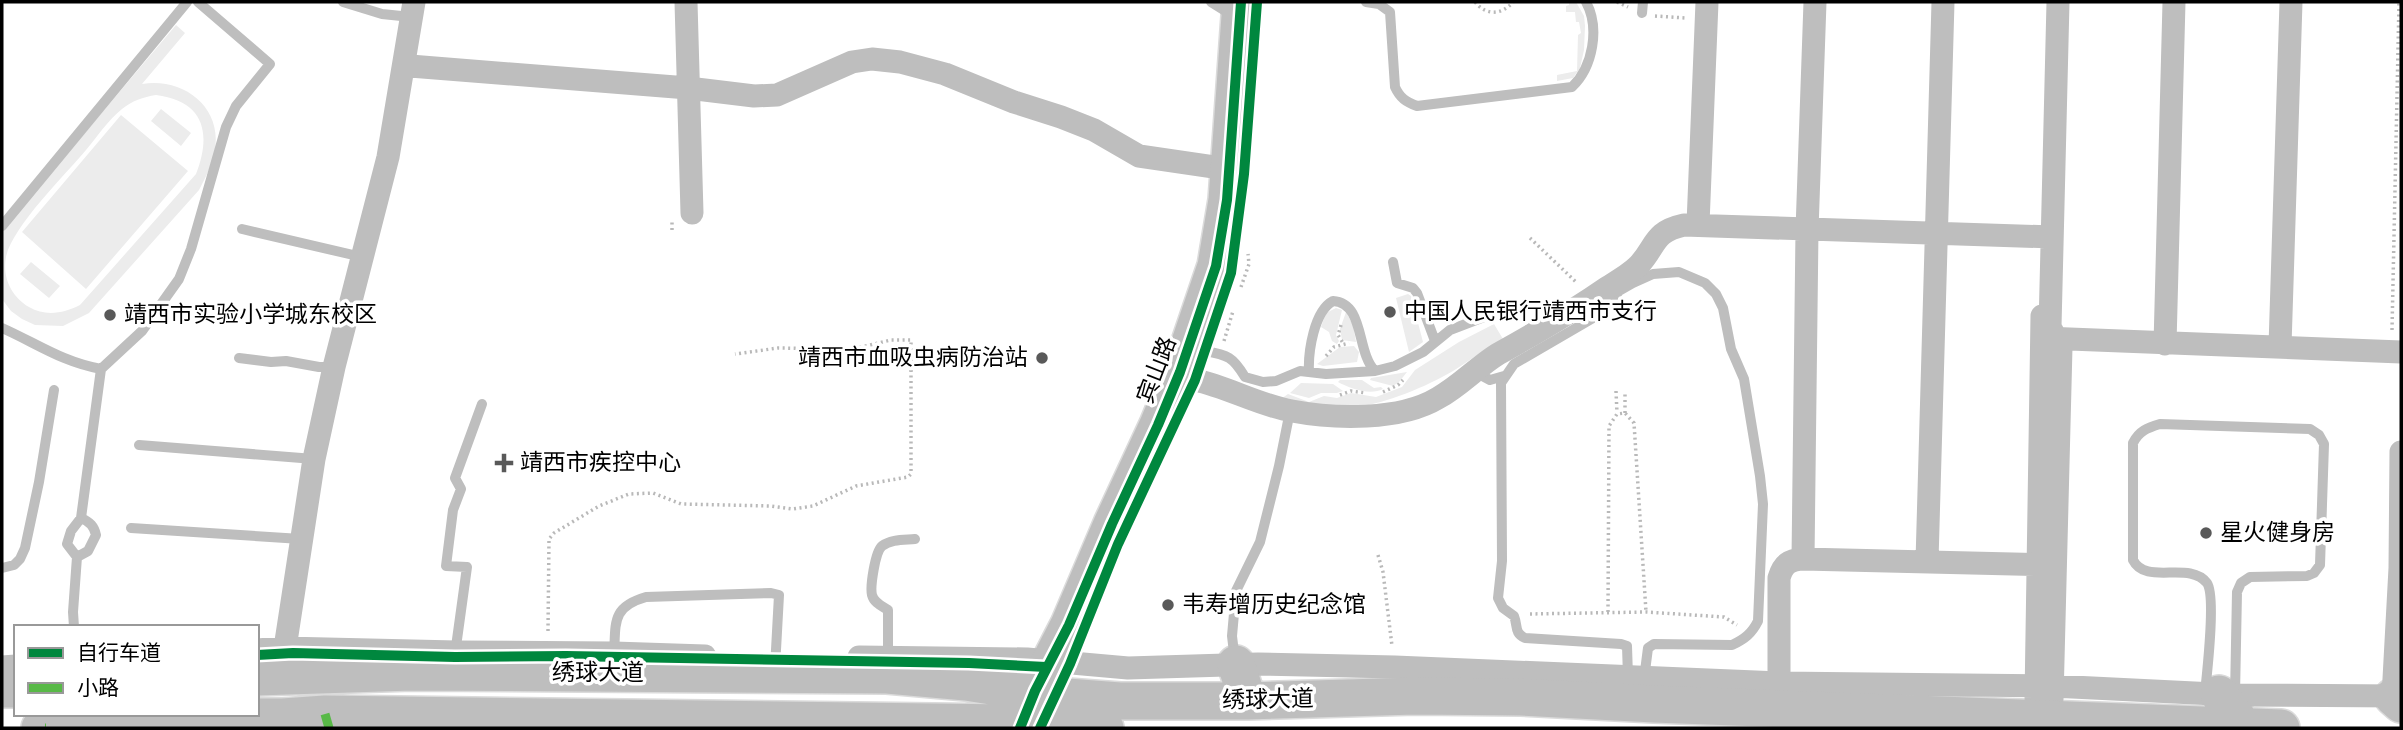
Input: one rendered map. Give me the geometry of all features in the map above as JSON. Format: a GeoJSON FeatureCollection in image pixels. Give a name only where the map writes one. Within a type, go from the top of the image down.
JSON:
{"type":"FeatureCollection","features":[{"type":"Feature","properties":{"kind":"main road","name":"宾山路"},"geometry":{"type":"LineString","coordinates":[[1041,702],[1069,625],[1180,372],[1216,266],[1225,220],[1237,4]]}},
{"type":"Feature","properties":{"kind":"main road","name":"宾山路"},"geometry":{"type":"LineString","coordinates":[[1041,702],[1118,544],[1200,365],[1232,262],[1244,174],[1237,4]]}},
{"type":"Feature","properties":{"kind":"main road","name":"绣球大道"},"geometry":{"type":"LineString","coordinates":[[282,665],[585,661],[888,666],[1041,702],[1105,728]]}},
{"type":"Feature","properties":{"kind":"main road"},"geometry":{"type":"LineString","coordinates":[[1236,664],[1248,701]]}},
{"type":"Feature","properties":{"kind":"main road","name":"绣球大道"},"geometry":{"type":"LineString","coordinates":[[40,728],[201,717],[248,723],[283,717],[327,721],[598,722],[1041,702],[1248,701],[1401,671],[1521,697],[1640,685],[1779,696],[2044,703],[2226,702],[2281,728]]}},
{"type":"Feature","properties":{"kind":"street"},"geometry":{"type":"LineString","coordinates":[[682,215],[688,88],[686,2]]}},
{"type":"Feature","properties":{"kind":"street"},"geometry":{"type":"LineString","coordinates":[[1803,559],[1807,230],[1815,2]]}},
{"type":"Feature","properties":{"kind":"street"},"geometry":{"type":"LineString","coordinates":[[1927,561],[1934,234],[1943,2]]}},
{"type":"Feature","properties":{"kind":"street"},"geometry":{"type":"LineString","coordinates":[[2048,2],[2047,565],[2044,703],[2399,699],[2401,452]]}},
{"type":"Feature","properties":{"kind":"street"},"geometry":{"type":"LineString","coordinates":[[2047,236],[2058,2]]}},
{"type":"Feature","properties":{"kind":"street"},"geometry":{"type":"LineString","coordinates":[[2165,344],[2174,2]]}},
{"type":"Feature","properties":{"kind":"street"},"geometry":{"type":"LineString","coordinates":[[2280,346],[2291,2]]}},
{"type":"Feature","properties":{"kind":"street"},"geometry":{"type":"LineString","coordinates":[[282,665],[321,460],[387,189],[410,66],[412,5]]}},
{"type":"Feature","properties":{"kind":"street"},"geometry":{"type":"LineString","coordinates":[[282,665],[314,459],[334,368],[388,157],[412,5]]}},
{"type":"Feature","properties":{"kind":"street"},"geometry":{"type":"LineString","coordinates":[[1698,224],[1702,10]]}},
{"type":"Feature","properties":{"kind":"street"},"geometry":{"type":"LineString","coordinates":[[410,66],[688,88],[754,96],[777,95],[852,62],[873,59],[900,62],[945,74],[1013,102],[1061,117],[1094,130],[1139,156],[1214,167],[1229,166]]}},
{"type":"Feature","properties":{"kind":"street"},"geometry":{"type":"LineString","coordinates":[[1200,365],[1290,411],[1345,417],[1380,416],[1435,401],[1495,356],[1587,302],[1637,266],[1658,235],[1674,227],[1698,224],[1807,230],[2047,236]]}},
{"type":"Feature","properties":{"kind":"street"},"geometry":{"type":"LineString","coordinates":[[2048,338],[2165,344],[2394,345]]}},
{"type":"Feature","properties":{"kind":"street"},"geometry":{"type":"LineString","coordinates":[[1779,696],[1779,578],[1781,570],[1790,561],[1803,559],[2047,565]]}},
{"type":"Feature","properties":{"kind":"street"},"geometry":{"type":"LineString","coordinates":[[259,651],[282,665]]}},
{"type":"Feature","properties":{"kind":"street"},"geometry":{"type":"LineString","coordinates":[[1041,702],[1128,668],[1236,664],[1401,671]]}},
{"type":"Feature","properties":{"kind":"lane"},"geometry":{"type":"LineString","coordinates":[[2,226],[187,2]]}},
{"type":"Feature","properties":{"kind":"lane"},"geometry":{"type":"LineString","coordinates":[[74,625],[76,558],[68,544],[71,531],[81,518],[101,369],[142,331],[179,279],[191,250],[226,127],[236,106],[270,64],[198,2]]}},
{"type":"Feature","properties":{"kind":"lane"},"geometry":{"type":"LineString","coordinates":[[343,2],[382,14],[412,5]]}},
{"type":"Feature","properties":{"kind":"lane"},"geometry":{"type":"LineString","coordinates":[[1366,2],[1379,4],[1390,12],[1395,87],[1399,95],[1417,106],[1572,87],[1583,73],[1592,47],[1592,20],[1586,2]]}},
{"type":"Feature","properties":{"kind":"lane"},"geometry":{"type":"LineString","coordinates":[[242,229],[362,257]]}},
{"type":"Feature","properties":{"kind":"lane"},"geometry":{"type":"LineString","coordinates":[[1394,262],[1397,283],[1413,288],[1418,293],[1435,341]]}},
{"type":"Feature","properties":{"kind":"lane"},"geometry":{"type":"LineString","coordinates":[[1679,272],[1705,283],[1716,294],[1723,308],[1731,349],[1744,379],[1763,504],[1758,621],[1753,632],[1732,645],[1654,644],[1647,648],[1640,685],[1627,646],[1525,638],[1519,635],[1514,616],[1503,608],[1498,598],[1502,561],[1501,383],[1514,364],[1600,314],[1619,291],[1653,274],[1679,272]]}},
{"type":"Feature","properties":{"kind":"lane"},"geometry":{"type":"LineString","coordinates":[[1309,370],[1320,311],[1333,301],[1340,302],[1353,313],[1365,358],[1375,371]]}},
{"type":"Feature","properties":{"kind":"lane"},"geometry":{"type":"LineString","coordinates":[[1200,365],[1230,357],[1245,377],[1263,382],[1276,381],[1309,370],[1326,374],[1375,371],[1412,359],[1450,330],[1484,317]]}},
{"type":"Feature","properties":{"kind":"lane"},"geometry":{"type":"LineString","coordinates":[[2,328],[58,357],[101,369]]}},
{"type":"Feature","properties":{"kind":"lane"},"geometry":{"type":"LineString","coordinates":[[239,358],[271,362],[286,360],[334,368]]}},
{"type":"Feature","properties":{"kind":"lane"},"geometry":{"type":"LineString","coordinates":[[1475,372],[1490,380],[1504,376]]}},
{"type":"Feature","properties":{"kind":"lane"},"geometry":{"type":"LineString","coordinates":[[2,568],[14,565],[25,548],[54,390]]}},
{"type":"Feature","properties":{"kind":"lane"},"geometry":{"type":"LineString","coordinates":[[454,662],[467,567],[446,566],[453,510],[461,489],[455,478],[482,404]]}},
{"type":"Feature","properties":{"kind":"lane"},"geometry":{"type":"LineString","coordinates":[[1236,664],[1232,636],[1236,591],[1260,542],[1290,411]]}},
{"type":"Feature","properties":{"kind":"lane"},"geometry":{"type":"LineString","coordinates":[[2160,424],[2310,429],[2319,435],[2324,444],[2320,565],[2314,573],[2307,576],[2249,577],[2241,583],[2237,592],[2226,702],[2210,627],[2210,588],[2196,574],[2145,571],[2136,566],[2133,560],[2133,443],[2137,435],[2160,424]]}},
{"type":"Feature","properties":{"kind":"lane"},"geometry":{"type":"LineString","coordinates":[[139,445],[314,459]]}},
{"type":"Feature","properties":{"kind":"lane"},"geometry":{"type":"LineString","coordinates":[[76,558],[88,551],[96,535],[89,522],[81,518]]}},
{"type":"Feature","properties":{"kind":"lane"},"geometry":{"type":"LineString","coordinates":[[131,527],[301,539]]}},
{"type":"Feature","properties":{"kind":"lane"},"geometry":{"type":"LineString","coordinates":[[888,666],[888,610],[876,602],[871,594],[876,554],[882,546],[897,540],[915,539]]}},
{"type":"Feature","properties":{"kind":"lane"},"geometry":{"type":"LineString","coordinates":[[585,661],[624,606],[634,600],[646,597],[771,593],[779,595],[775,666]]}},
{"type":"Feature","properties":{"kind":"path"},"geometry":{"type":"LineString","coordinates":[[1475,2],[1479,7],[1493,13],[1507,9],[1513,2]]}},
{"type":"Feature","properties":{"kind":"path"},"geometry":{"type":"LineString","coordinates":[[1617,2],[1642,7],[1660,17],[1702,10]]}},
{"type":"Feature","properties":{"kind":"path"},"geometry":{"type":"LineString","coordinates":[[2394,345],[2392,333],[2399,2]]}},
{"type":"Feature","properties":{"kind":"path"},"geometry":{"type":"LineString","coordinates":[[672,230],[682,215]]}},
{"type":"Feature","properties":{"kind":"path"},"geometry":{"type":"LineString","coordinates":[[1530,237],[1574,279],[1587,302]]}},
{"type":"Feature","properties":{"kind":"path"},"geometry":{"type":"LineString","coordinates":[[585,661],[549,539],[554,533],[599,506],[616,498],[641,492],[665,496],[681,504],[792,509],[813,506],[856,486],[908,477],[911,474],[911,340],[891,340],[853,349],[778,348],[735,354]]}},
{"type":"Feature","properties":{"kind":"path"},"geometry":{"type":"LineString","coordinates":[[1309,370],[1334,347],[1347,343],[1361,345]]}},
{"type":"Feature","properties":{"kind":"path"},"geometry":{"type":"LineString","coordinates":[[1608,612],[1609,426],[1617,414],[1616,391]]}},
{"type":"Feature","properties":{"kind":"path"},"geometry":{"type":"LineString","coordinates":[[1625,391],[1625,413],[1634,423],[1646,612]]}},
{"type":"Feature","properties":{"kind":"path"},"geometry":{"type":"LineString","coordinates":[[1617,414],[1625,413]]}},
{"type":"Feature","properties":{"kind":"path"},"geometry":{"type":"LineString","coordinates":[[1378,555],[1401,671]]}},
{"type":"Feature","properties":{"kind":"path"},"geometry":{"type":"LineString","coordinates":[[1514,616],[1646,612],[1724,617],[1738,626],[1743,640]]}},
{"type":"Feature","properties":{"kind":"shaded area"},"geometry":{"type":"Polygon","coordinates":[[[1569,2],[1576,2],[1584,16],[1584,50],[1580,68],[1573,78],[1557,81],[1557,75],[1577,71],[1578,35],[1581,33],[1575,12],[1566,12],[1569,2]]]}},
{"type":"Feature","properties":{"kind":"shaded area"},"geometry":{"type":"Polygon","coordinates":[[[176,25],[185,33],[142,84],[171,85],[184,90],[196,97],[212,119],[215,149],[199,190],[89,313],[63,326],[35,325],[11,311],[2,299],[2,231],[176,25]],[[151,96],[122,109],[107,123],[28,217],[10,245],[5,265],[10,286],[23,303],[48,313],[61,312],[80,305],[196,174],[203,145],[200,121],[185,104],[172,98],[151,96]]]}},
{"type":"Feature","properties":{"kind":"shaded area"},"geometry":{"type":"Polygon","coordinates":[[[161,109],[191,133],[181,146],[151,121],[161,109]]]}},
{"type":"Feature","properties":{"kind":"shaded area"},"geometry":{"type":"Polygon","coordinates":[[[121,115],[188,171],[86,289],[22,232],[121,115]]]}},
{"type":"Feature","properties":{"kind":"shaded area"},"geometry":{"type":"Polygon","coordinates":[[[31,262],[60,286],[49,298],[20,274],[31,262]]]}},
{"type":"Feature","properties":{"kind":"shaded area"},"geometry":{"type":"Polygon","coordinates":[[[1408,294],[1411,296],[1423,342],[1409,352],[1396,298],[1408,294]]]}},
{"type":"Feature","properties":{"kind":"shaded area"},"geometry":{"type":"Polygon","coordinates":[[[1336,308],[1342,310],[1336,335],[1339,341],[1337,344],[1332,341],[1329,332],[1321,327],[1326,313],[1336,308]]]}},
{"type":"Feature","properties":{"kind":"shaded area"},"geometry":{"type":"Polygon","coordinates":[[[1346,312],[1353,325],[1356,342],[1342,340],[1340,329],[1346,312]]]}},
{"type":"Feature","properties":{"kind":"shaded area"},"geometry":{"type":"Polygon","coordinates":[[[1494,324],[1503,339],[1442,377],[1393,398],[1347,408],[1281,399],[1288,394],[1309,402],[1324,396],[1337,398],[1351,393],[1376,397],[1402,387],[1415,370],[1494,324]]]}},
{"type":"Feature","properties":{"kind":"shaded area"},"geometry":{"type":"Polygon","coordinates":[[[1354,346],[1359,352],[1357,362],[1323,366],[1317,364],[1340,347],[1354,346]]]}},
{"type":"Feature","properties":{"kind":"shaded area"},"geometry":{"type":"Polygon","coordinates":[[[1407,372],[1393,386],[1370,380],[1371,378],[1407,372]]]}},
{"type":"Feature","properties":{"kind":"shaded area"},"geometry":{"type":"Polygon","coordinates":[[[1362,380],[1374,388],[1383,389],[1372,392],[1360,390],[1338,382],[1362,380]]]}},
{"type":"Feature","properties":{"kind":"shaded area"},"geometry":{"type":"Polygon","coordinates":[[[1301,383],[1333,384],[1343,391],[1321,393],[1309,398],[1290,393],[1301,383]]]}},
{"type":"Feature","properties":{"kind":"marked path"},"geometry":{"type":"LineString","coordinates":[[325,714],[329,728]]}},
{"type":"Feature","properties":{"kind":"cycle path"},"geometry":{"type":"LineString","coordinates":[[1020,728],[1158,425],[1180,372],[1216,266],[1227,200],[1241,2]]}},
{"type":"Feature","properties":{"kind":"cycle path"},"geometry":{"type":"LineString","coordinates":[[1040,728],[1070,664],[1118,544],[1195,380],[1231,273],[1244,174],[1257,2]]}},
{"type":"Feature","properties":{"kind":"cycle path"},"geometry":{"type":"LineString","coordinates":[[259,655],[566,656],[969,663],[1046,667]]}},
{"type":"Feature","properties":{"kind":"place","name":"中国人民银行靖西市支行"},"geometry":{"type":"Point","coordinates":[1390,312]}},
{"type":"Feature","properties":{"kind":"place","name":"靖西市实验小学城东校区"},"geometry":{"type":"Point","coordinates":[110,315]}},
{"type":"Feature","properties":{"kind":"place","name":"靖西市血吸虫病防治站"},"geometry":{"type":"Point","coordinates":[1042,358]}},
{"type":"Feature","properties":{"kind":"place","name":"靖西市疾控中心"},"geometry":{"type":"Point","coordinates":[504,463]}},
{"type":"Feature","properties":{"kind":"place","name":"星火健身房"},"geometry":{"type":"Point","coordinates":[2206,533]}},
{"type":"Feature","properties":{"kind":"place","name":"韦寿增历史纪念馆"},"geometry":{"type":"Point","coordinates":[1168,605]}}]}
